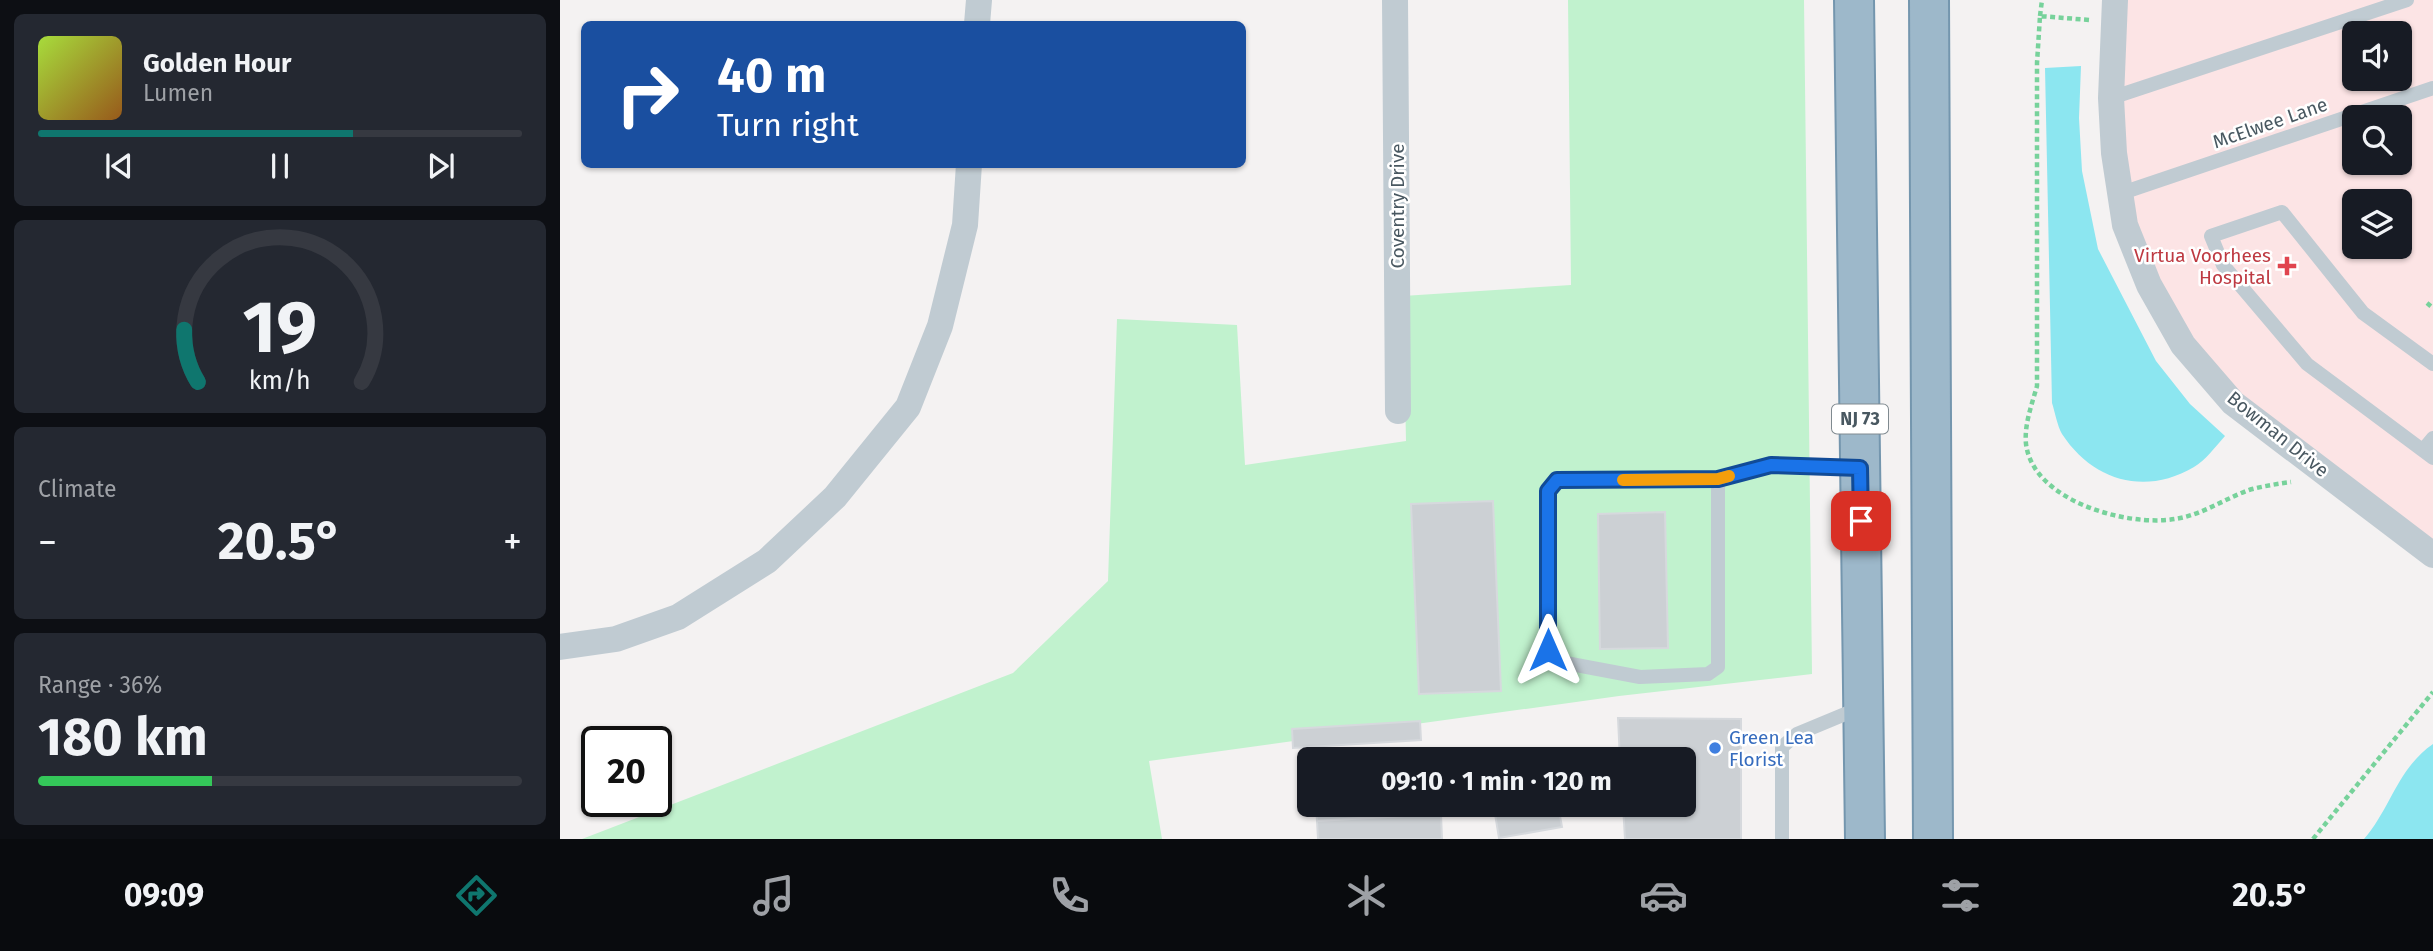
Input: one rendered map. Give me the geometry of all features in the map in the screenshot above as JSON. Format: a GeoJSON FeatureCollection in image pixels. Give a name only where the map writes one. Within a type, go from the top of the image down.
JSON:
{"type":"FeatureCollection","features":[{"type":"Feature","properties":{"kind":"highway","name":"NJ 73"},"geometry":{"type":"LineString","coordinates":[[1854,0],[1865,839]]}},
{"type":"Feature","properties":{"kind":"highway"},"geometry":{"type":"LineString","coordinates":[[1929,0],[1933,839]]}},
{"type":"Feature","properties":{"kind":"street"},"geometry":{"type":"LineString","coordinates":[[977,21],[979,0]]}},
{"type":"Feature","properties":{"kind":"street","name":"Coventry Drive"},"geometry":{"type":"LineString","coordinates":[[1395,0],[1398,411]]}},
{"type":"Feature","properties":{"kind":"street","name":"Bowman Drive"},"geometry":{"type":"LineString","coordinates":[[2115,11],[2111,98],[2114,153],[2125,225],[2149,285],[2183,345],[2233,403],[2433,555]]}},
{"type":"Feature","properties":{"kind":"street"},"geometry":{"type":"LineString","coordinates":[[560,647],[616,639],[678,617],[767,561],[835,497],[908,407],[940,326],[965,225],[969,168]]}},
{"type":"Feature","properties":{"kind":"lane"},"geometry":{"type":"LineString","coordinates":[[2111,98],[2407,0]]}},
{"type":"Feature","properties":{"kind":"lane","name":"McElwee Lane"},"geometry":{"type":"LineString","coordinates":[[2119,194],[2433,88]]}},
{"type":"Feature","properties":{"kind":"lane"},"geometry":{"type":"LineString","coordinates":[[2433,364],[2363,313],[2282,212],[2211,236],[2223,265],[2307,364],[2428,454],[2433,438]]}},
{"type":"Feature","properties":{"kind":"lane"},"geometry":{"type":"LineString","coordinates":[[1718,479],[1718,667],[1708,674],[1640,677],[1555,661],[1548,650],[1548,491],[1557,480],[1718,479],[1771,465],[1860,468]]}},
{"type":"Feature","properties":{"kind":"lane"},"geometry":{"type":"LineString","coordinates":[[1782,839],[1782,747],[1797,734],[1863,706]]}},
{"type":"Feature","properties":{"kind":"path"},"geometry":{"type":"LineString","coordinates":[[2042,0],[2037,63],[2037,386],[2026,428],[2026,444],[2032,464],[2047,483],[2092,509],[2120,518],[2146,522],[2199,514],[2248,491],[2269,485],[2330,476]]}},
{"type":"Feature","properties":{"kind":"path"},"geometry":{"type":"LineString","coordinates":[[2040,16],[2115,11]]}},
{"type":"Feature","properties":{"kind":"path"},"geometry":{"type":"LineString","coordinates":[[2427,303],[2433,308]]}},
{"type":"Feature","properties":{"kind":"path"},"geometry":{"type":"LineString","coordinates":[[2313,839],[2433,692]]}},
{"type":"Feature","properties":{"kind":"shaded area","name":"Virtua Voorhees Hospital"},"geometry":{"type":"Polygon","coordinates":[[[2115,0],[2433,0],[2433,555],[2233,403],[2125,225],[2115,0]]]}},
{"type":"Feature","properties":{"kind":"green space"},"geometry":{"type":"Polygon","coordinates":[[[1568,0],[1804,0],[1812,674],[1619,696],[1149,761],[1162,839],[582,839],[639,817],[672,817],[672,804],[1013,673],[1108,581],[1117,319],[1237,325],[1245,465],[1406,441],[1403,296],[1571,285],[1568,0]]]}},
{"type":"Feature","properties":{"kind":"water"},"geometry":{"type":"Polygon","coordinates":[[[2081,66],[2079,118],[2082,171],[2098,249],[2156,361],[2190,404],[2225,436],[2198,464],[2176,476],[2157,481],[2121,479],[2104,473],[2089,463],[2062,434],[2052,403],[2045,68],[2081,66]]]}},
{"type":"Feature","properties":{"kind":"water"},"geometry":{"type":"Polygon","coordinates":[[[2433,744],[2433,839],[2364,839],[2402,777],[2433,744]]]}},
{"type":"Feature","properties":{"kind":"building"},"geometry":{"type":"Polygon","coordinates":[[[1493,501],[1501,691],[1419,694],[1411,504],[1493,501]]]}},
{"type":"Feature","properties":{"kind":"building"},"geometry":{"type":"Polygon","coordinates":[[[1665,512],[1668,648],[1600,649],[1598,514],[1665,512]]]}},
{"type":"Feature","properties":{"kind":"building"},"geometry":{"type":"Polygon","coordinates":[[[1618,718],[1741,719],[1741,839],[1625,839],[1624,817],[1696,817],[1696,747],[1619,747],[1618,718]]]}},
{"type":"Feature","properties":{"kind":"building"},"geometry":{"type":"Polygon","coordinates":[[[1420,721],[1421,740],[1293,748],[1292,729],[1420,721]]]}},
{"type":"Feature","properties":{"kind":"building"},"geometry":{"type":"Polygon","coordinates":[[[1317,817],[1373,817],[1317,821],[1317,817]]]}},
{"type":"Feature","properties":{"kind":"building"},"geometry":{"type":"Polygon","coordinates":[[[1441,817],[1442,839],[1318,839],[1317,821],[1441,817]]]}},
{"type":"Feature","properties":{"kind":"building"},"geometry":{"type":"Polygon","coordinates":[[[1496,817],[1560,817],[1562,827],[1499,838],[1496,817]]]}},
{"type":"Feature","properties":{"kind":"slow traffic"},"geometry":{"type":"LineString","coordinates":[[1623,480],[1718,479],[1729,476]]}},
{"type":"Feature","properties":{"kind":"place","name":"Virtua Voorhees Hospital"},"geometry":{"type":"Point","coordinates":[2287,266]}},
{"type":"Feature","properties":{"kind":"place","name":"Green Lea Florist"},"geometry":{"type":"Point","coordinates":[1715,748]}},
{"type":"Feature","properties":{"kind":"route"},"geometry":{"type":"LineString","coordinates":[[1548,650],[1548,491],[1557,480],[1718,479],[1771,465],[1860,468],[1861,521]]}}]}
